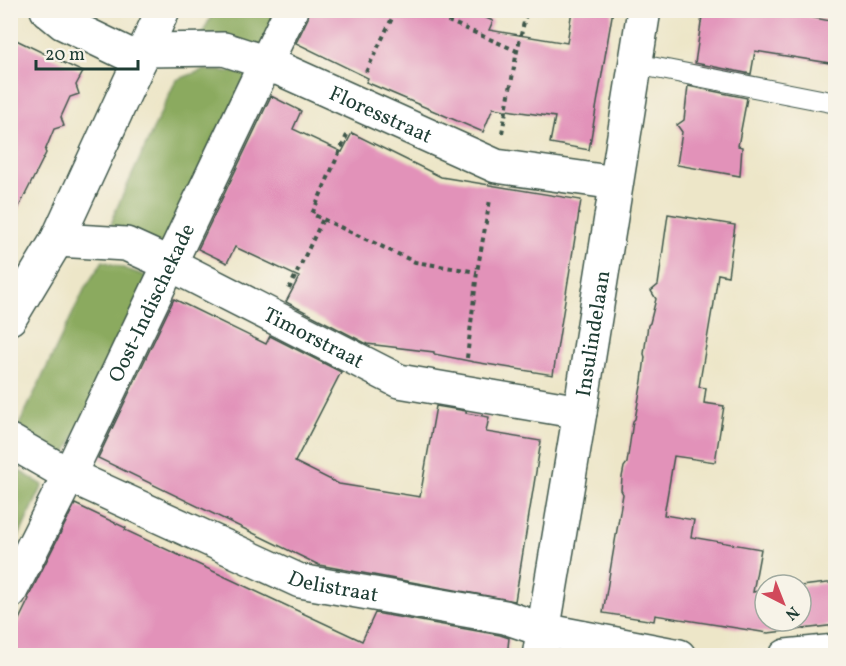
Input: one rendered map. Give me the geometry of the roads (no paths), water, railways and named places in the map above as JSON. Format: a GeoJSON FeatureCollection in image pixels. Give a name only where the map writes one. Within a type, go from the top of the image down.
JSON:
{"type":"FeatureCollection","features":[{"type":"Feature","properties":{"kind":"street"},"geometry":{"type":"LineString","coordinates":[[47,10],[63,23],[143,55]]}},
{"type":"Feature","properties":{"kind":"street"},"geometry":{"type":"LineString","coordinates":[[11,314],[57,240],[163,10]]}},
{"type":"Feature","properties":{"kind":"street","name":"Oost-Indischekade"},"geometry":{"type":"LineString","coordinates":[[10,592],[69,476],[291,10]]}},
{"type":"Feature","properties":{"kind":"street","name":"Insulindelaan"},"geometry":{"type":"LineString","coordinates":[[541,643],[644,10]]}},
{"type":"Feature","properties":{"kind":"street","name":"Floresstraat"},"geometry":{"type":"LineString","coordinates":[[143,55],[224,49],[267,63],[496,166],[616,183]]}},
{"type":"Feature","properties":{"kind":"street","name":"Timorstraat"},"geometry":{"type":"LineString","coordinates":[[57,240],[126,244],[170,264],[399,381],[579,412]]}},
{"type":"Feature","properties":{"kind":"street","name":"Delistraat"},"geometry":{"type":"LineString","coordinates":[[10,441],[69,476],[300,581],[505,617],[541,643],[679,656]]}},
{"type":"Feature","properties":{"kind":"street"},"geometry":{"type":"LineString","coordinates":[[786,656],[836,651]]}},
{"type":"Feature","properties":{"kind":"lane"},"geometry":{"type":"LineString","coordinates":[[636,64],[836,103]]}}]}
